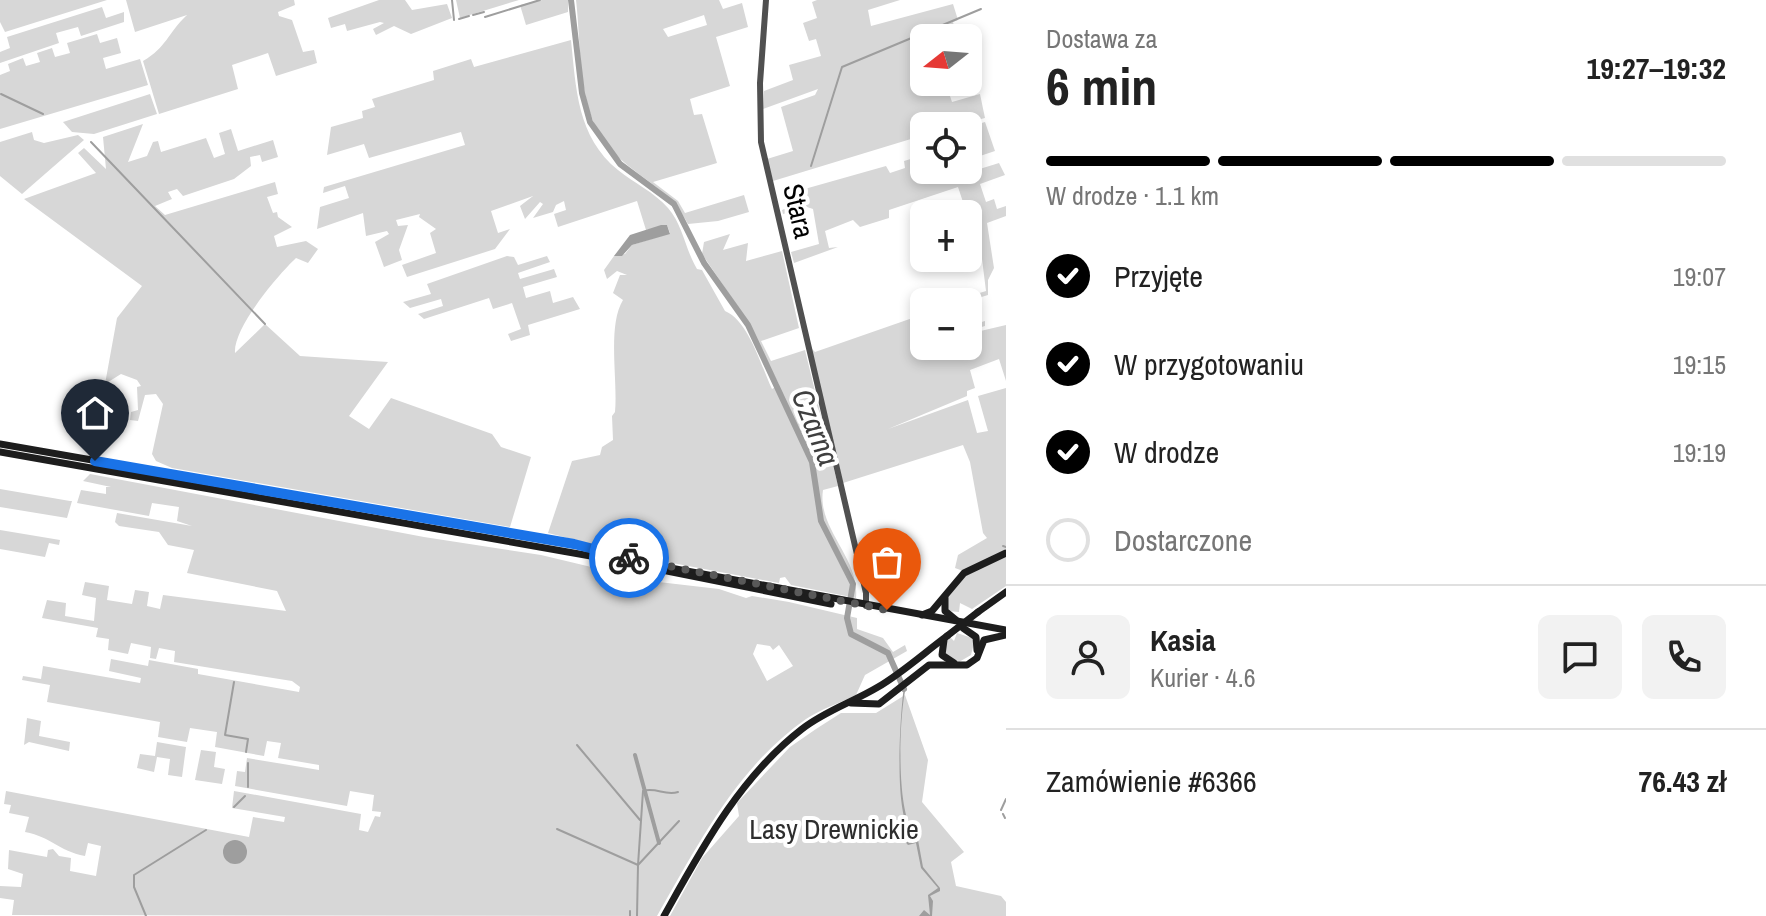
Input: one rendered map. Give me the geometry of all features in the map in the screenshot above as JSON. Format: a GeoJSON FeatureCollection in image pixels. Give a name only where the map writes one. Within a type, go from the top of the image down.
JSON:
{"type":"FeatureCollection","features":[{"type":"Feature","properties":{"kind":"main road"},"geometry":{"type":"LineString","coordinates":[[0,444],[574,544],[653,565],[1006,633]]}},
{"type":"Feature","properties":{"kind":"main road"},"geometry":{"type":"LineString","coordinates":[[0,452],[844,604]]}},
{"type":"Feature","properties":{"kind":"main road"},"geometry":{"type":"LineString","coordinates":[[919,615],[929,613],[964,573],[1006,553]]}},
{"type":"Feature","properties":{"kind":"main road"},"geometry":{"type":"LineString","coordinates":[[664,916],[707,839],[756,774],[800,730],[893,677],[1006,592]]}},
{"type":"Feature","properties":{"kind":"main road"},"geometry":{"type":"LineString","coordinates":[[945,596],[947,613],[966,626],[978,641],[975,654],[966,662],[953,663],[943,657],[941,645],[947,636]]}},
{"type":"Feature","properties":{"kind":"main road"},"geometry":{"type":"LineString","coordinates":[[854,606],[919,615],[966,626]]}},
{"type":"Feature","properties":{"kind":"main road"},"geometry":{"type":"LineString","coordinates":[[847,703],[880,704],[898,687],[932,664],[955,668],[969,665],[989,636],[1006,633]]}},
{"type":"Feature","properties":{"kind":"main road"},"geometry":{"type":"LineString","coordinates":[[865,694],[869,705]]}},
{"type":"Feature","properties":{"kind":"street","name":"Stara"},"geometry":{"type":"LineString","coordinates":[[766,0],[760,83],[761,142],[867,596],[866,606]]}},
{"type":"Feature","properties":{"kind":"green space"},"geometry":{"type":"Polygon","coordinates":[[[0,0],[107,0],[5,32],[0,22],[0,0]]]}},
{"type":"Feature","properties":{"kind":"green space"},"geometry":{"type":"Polygon","coordinates":[[[126,0],[294,0],[295,5],[278,12],[279,16],[292,20],[303,52],[314,50],[317,63],[276,76],[268,53],[232,65],[238,89],[159,114],[143,61],[157,51],[187,15],[135,32],[126,0]]]}},
{"type":"Feature","properties":{"kind":"green space"},"geometry":{"type":"Polygon","coordinates":[[[379,0],[405,0],[412,10],[447,4],[452,18],[411,34],[394,26],[376,35],[373,29],[384,23],[380,22],[347,31],[345,24],[331,28],[328,18],[379,0]]]}},
{"type":"Feature","properties":{"kind":"green space"},"geometry":{"type":"Polygon","coordinates":[[[456,0],[519,0],[460,18],[456,0]]]}},
{"type":"Feature","properties":{"kind":"green space"},"geometry":{"type":"Polygon","coordinates":[[[542,0],[568,0],[568,12],[526,25],[520,5],[542,0]]]}},
{"type":"Feature","properties":{"kind":"green space"},"geometry":{"type":"Polygon","coordinates":[[[576,0],[719,0],[723,9],[742,3],[748,27],[716,37],[730,86],[690,99],[694,115],[702,114],[717,163],[653,182],[678,201],[685,213],[744,195],[749,212],[718,221],[688,224],[666,195],[604,142],[588,105],[576,0]],[[704,15],[663,29],[668,37],[707,25],[704,15]]]}},
{"type":"Feature","properties":{"kind":"green space"},"geometry":{"type":"Polygon","coordinates":[[[900,0],[868,10],[871,26],[953,4],[958,20],[954,24],[910,24],[910,96],[950,96],[952,102],[980,96],[985,118],[982,119],[982,112],[910,112],[910,139],[773,181],[767,159],[793,151],[781,107],[815,95],[818,89],[763,109],[764,91],[793,80],[789,65],[821,56],[816,39],[809,41],[803,23],[817,18],[812,2],[900,0]]]}},
{"type":"Feature","properties":{"kind":"green space"},"geometry":{"type":"Polygon","coordinates":[[[102,7],[106,18],[124,12],[124,22],[81,36],[78,27],[56,33],[59,43],[0,63],[0,52],[10,48],[7,37],[102,7]]]}},
{"type":"Feature","properties":{"kind":"green space"},"geometry":{"type":"Polygon","coordinates":[[[97,34],[100,43],[117,38],[121,53],[103,58],[106,69],[140,59],[148,85],[0,129],[0,75],[10,71],[8,64],[23,58],[26,66],[40,62],[37,53],[52,48],[55,57],[70,53],[67,43],[97,34]]]}},
{"type":"Feature","properties":{"kind":"green space"},"geometry":{"type":"Polygon","coordinates":[[[571,40],[577,94],[594,143],[618,170],[668,208],[681,229],[697,269],[702,270],[725,311],[748,334],[772,389],[779,385],[749,323],[702,254],[704,242],[730,234],[723,250],[748,243],[746,261],[782,251],[799,328],[761,341],[771,361],[805,350],[838,486],[823,490],[823,504],[826,518],[852,570],[856,598],[791,585],[785,577],[780,578],[779,583],[651,559],[548,533],[572,461],[600,455],[602,447],[613,440],[615,324],[623,300],[613,293],[620,275],[627,275],[617,271],[607,279],[604,270],[614,256],[625,254],[632,245],[670,233],[667,225],[646,230],[637,201],[558,227],[554,214],[566,210],[564,201],[556,205],[553,212],[533,218],[543,204],[540,202],[525,219],[520,206],[533,196],[491,211],[498,233],[510,229],[495,249],[407,277],[402,265],[436,253],[430,233],[436,229],[419,217],[420,214],[396,220],[398,226],[408,225],[399,250],[402,260],[384,267],[375,242],[389,234],[387,231],[366,236],[363,213],[317,229],[320,207],[349,198],[345,186],[323,193],[324,187],[465,145],[461,132],[369,158],[364,144],[327,155],[331,127],[363,118],[362,111],[375,107],[372,99],[434,80],[433,71],[471,59],[474,67],[571,40]]]}},
{"type":"Feature","properties":{"kind":"green space"},"geometry":{"type":"Polygon","coordinates":[[[150,94],[157,114],[94,134],[72,132],[63,122],[150,94]]]}},
{"type":"Feature","properties":{"kind":"green space"},"geometry":{"type":"Polygon","coordinates":[[[985,122],[995,151],[982,155],[982,123],[985,122]]]}},
{"type":"Feature","properties":{"kind":"green space"},"geometry":{"type":"Polygon","coordinates":[[[143,124],[128,162],[147,156],[153,142],[158,141],[161,152],[206,138],[214,158],[225,154],[219,133],[231,129],[238,151],[273,140],[278,157],[262,162],[260,155],[250,157],[251,166],[234,179],[183,196],[177,189],[168,192],[172,199],[155,206],[165,215],[275,182],[278,194],[267,197],[273,213],[277,212],[278,217],[292,227],[274,236],[277,247],[306,241],[318,249],[308,263],[296,258],[268,289],[241,330],[235,353],[265,324],[300,356],[388,362],[349,416],[369,429],[391,398],[492,434],[501,447],[531,457],[510,527],[172,468],[156,461],[152,454],[163,404],[156,394],[145,395],[138,421],[130,420],[131,412],[138,410],[137,387],[141,386],[137,380],[121,374],[105,384],[117,318],[142,286],[24,199],[96,173],[78,153],[84,148],[106,169],[103,137],[143,124]]]}},
{"type":"Feature","properties":{"kind":"green space"},"geometry":{"type":"Polygon","coordinates":[[[32,132],[34,140],[44,143],[78,135],[84,140],[22,194],[0,176],[0,142],[32,132]]]}},
{"type":"Feature","properties":{"kind":"green space"},"geometry":{"type":"Polygon","coordinates":[[[910,159],[910,184],[980,184],[986,202],[994,199],[997,209],[1006,206],[1006,216],[987,223],[994,268],[988,280],[988,295],[982,297],[982,292],[986,291],[982,259],[982,200],[962,200],[958,187],[910,200],[910,203],[889,210],[889,218],[860,227],[853,220],[825,231],[829,248],[838,247],[794,263],[791,252],[819,244],[813,209],[807,207],[783,214],[782,210],[797,203],[794,192],[886,166],[890,173],[905,168],[904,161],[910,159]]]}},
{"type":"Feature","properties":{"kind":"green space"},"geometry":{"type":"Polygon","coordinates":[[[999,163],[1005,175],[982,183],[982,168],[999,163]]]}},
{"type":"Feature","properties":{"kind":"green space"},"geometry":{"type":"Polygon","coordinates":[[[507,256],[514,257],[518,265],[547,256],[550,262],[518,273],[520,279],[554,269],[557,277],[523,287],[526,298],[550,291],[553,303],[573,297],[580,309],[528,325],[530,335],[511,341],[508,334],[521,329],[512,303],[493,309],[489,298],[424,319],[418,314],[443,306],[441,299],[410,308],[403,302],[431,294],[427,284],[507,256]]]}},
{"type":"Feature","properties":{"kind":"green space"},"geometry":{"type":"Polygon","coordinates":[[[910,319],[910,360],[982,360],[982,331],[1006,325],[1006,381],[999,359],[970,370],[975,388],[967,391],[967,396],[888,429],[968,400],[977,433],[988,431],[978,396],[1006,388],[1006,551],[963,571],[955,568],[958,555],[987,538],[983,533],[970,462],[963,445],[843,483],[811,348],[815,352],[910,319]]]}},
{"type":"Feature","properties":{"kind":"green space"},"geometry":{"type":"Polygon","coordinates":[[[90,474],[424,537],[541,555],[650,581],[719,589],[746,598],[752,596],[789,602],[857,618],[857,629],[883,638],[893,652],[905,645],[907,651],[865,675],[856,695],[806,719],[759,760],[721,809],[657,916],[12,915],[14,900],[0,898],[0,886],[21,887],[23,874],[8,869],[9,850],[47,857],[48,850],[53,849],[59,856],[71,858],[70,871],[96,876],[101,846],[88,843],[85,856],[25,832],[29,817],[9,813],[11,805],[4,804],[6,791],[249,837],[253,817],[284,822],[285,817],[232,808],[234,791],[361,814],[359,830],[368,832],[375,816],[380,817],[381,812],[372,811],[374,795],[350,791],[347,806],[235,786],[237,771],[245,772],[247,758],[319,770],[319,765],[278,758],[281,743],[267,741],[264,756],[215,747],[217,732],[190,728],[187,742],[158,737],[160,722],[47,702],[50,685],[22,680],[23,676],[41,679],[43,666],[140,683],[141,678],[109,671],[111,659],[148,666],[149,660],[198,669],[198,674],[299,692],[300,687],[292,681],[174,662],[175,651],[159,648],[156,659],[150,658],[151,647],[131,643],[128,654],[108,650],[109,639],[96,637],[98,628],[42,618],[47,600],[66,603],[65,616],[94,621],[96,598],[82,595],[85,582],[109,586],[107,600],[132,604],[135,590],[149,592],[147,606],[160,609],[163,595],[286,611],[277,591],[187,573],[194,550],[168,545],[159,532],[119,526],[115,522],[117,513],[192,526],[177,521],[179,507],[152,503],[149,516],[77,503],[81,490],[106,494],[106,487],[111,487],[83,481],[90,474]],[[757,644],[753,654],[767,681],[793,666],[779,645],[773,650],[770,646],[757,644]]]}},
{"type":"Feature","properties":{"kind":"green space"},"geometry":{"type":"Polygon","coordinates":[[[0,489],[72,501],[67,518],[0,507],[0,489]]]}},
{"type":"Feature","properties":{"kind":"green space"},"geometry":{"type":"Polygon","coordinates":[[[0,530],[60,540],[59,545],[49,543],[45,557],[0,549],[0,530]]]}},
{"type":"Feature","properties":{"kind":"green space"},"geometry":{"type":"Polygon","coordinates":[[[1006,555],[1006,586],[972,609],[960,603],[959,612],[948,611],[946,598],[965,576],[1006,555]]]}},
{"type":"Feature","properties":{"kind":"green space"},"geometry":{"type":"Polygon","coordinates":[[[957,633],[975,639],[971,655],[959,662],[945,656],[945,643],[950,637],[954,641],[957,633]]]}},
{"type":"Feature","properties":{"kind":"green space","name":"Lasy Drewnickie"},"geometry":{"type":"Polygon","coordinates":[[[905,695],[928,760],[922,802],[964,852],[951,862],[956,886],[1001,896],[1006,902],[1006,916],[670,916],[702,858],[739,816],[737,803],[790,747],[841,713],[876,713],[905,695]]]}},
{"type":"Feature","properties":{"kind":"green space"},"geometry":{"type":"Polygon","coordinates":[[[27,718],[41,721],[39,736],[70,742],[69,751],[29,742],[24,745],[27,718]]]}},
{"type":"Feature","properties":{"kind":"green space"},"geometry":{"type":"Polygon","coordinates":[[[157,742],[186,747],[182,777],[168,775],[170,759],[157,757],[154,772],[137,768],[140,754],[155,756],[157,742]]]}},
{"type":"Feature","properties":{"kind":"green space"},"geometry":{"type":"Polygon","coordinates":[[[201,750],[216,752],[214,767],[225,769],[222,784],[195,780],[201,750]]]}},
{"type":"Feature","properties":{"kind":"shaded area"},"geometry":{"type":"Polygon","coordinates":[[[667,225],[670,234],[632,245],[622,256],[614,256],[630,235],[667,225]]]}},
{"type":"Feature","properties":{"kind":"shaded area"},"geometry":{"type":"Polygon","coordinates":[[[904,686],[901,784],[913,831],[904,837],[909,843],[918,840],[923,867],[940,888],[930,896],[933,901],[932,916],[919,916],[924,910],[930,915],[928,895],[938,888],[921,868],[916,843],[908,845],[901,837],[910,831],[905,820],[900,784],[900,739],[904,686]]]}},
{"type":"Feature","properties":{"kind":"shaded area"},"geometry":{"type":"Polygon","coordinates":[[[235,840],[243,844],[247,852],[243,860],[235,864],[227,860],[223,852],[227,844],[235,840]]]}},
{"type":"Feature","properties":{"kind":"waterway"},"geometry":{"type":"LineString","coordinates":[[452,0],[454,20]]}},
{"type":"Feature","properties":{"kind":"waterway"},"geometry":{"type":"LineString","coordinates":[[485,17],[540,0]]}},
{"type":"Feature","properties":{"kind":"waterway","name":"Czarna"},"geometry":{"type":"LineString","coordinates":[[571,0],[582,93],[590,122],[620,164],[674,204],[704,263],[748,325],[812,462],[821,521],[853,584],[847,618],[851,634],[888,653],[904,689]]}},
{"type":"Feature","properties":{"kind":"waterway"},"geometry":{"type":"LineString","coordinates":[[811,166],[842,67],[981,9]]}},
{"type":"Feature","properties":{"kind":"waterway"},"geometry":{"type":"LineString","coordinates":[[473,15],[484,12]]}},
{"type":"Feature","properties":{"kind":"waterway"},"geometry":{"type":"LineString","coordinates":[[459,19],[469,16]]}},
{"type":"Feature","properties":{"kind":"waterway"},"geometry":{"type":"LineString","coordinates":[[1,94],[43,114]]}},
{"type":"Feature","properties":{"kind":"waterway"},"geometry":{"type":"LineString","coordinates":[[91,142],[265,324]]}},
{"type":"Feature","properties":{"kind":"waterway"},"geometry":{"type":"LineString","coordinates":[[234,682],[225,735],[248,739],[246,752]]}},
{"type":"Feature","properties":{"kind":"waterway"},"geometry":{"type":"LineString","coordinates":[[577,745],[640,820]]}},
{"type":"Feature","properties":{"kind":"waterway"},"geometry":{"type":"LineString","coordinates":[[635,755],[659,843]]}},
{"type":"Feature","properties":{"kind":"waterway"},"geometry":{"type":"LineString","coordinates":[[248,763],[248,787]]}},
{"type":"Feature","properties":{"kind":"waterway"},"geometry":{"type":"LineString","coordinates":[[557,829],[638,865],[643,791],[678,792]]}},
{"type":"Feature","properties":{"kind":"waterway"},"geometry":{"type":"LineString","coordinates":[[234,807],[245,796]]}},
{"type":"Feature","properties":{"kind":"waterway"},"geometry":{"type":"LineString","coordinates":[[1001,810],[1006,799]]}},
{"type":"Feature","properties":{"kind":"waterway"},"geometry":{"type":"LineString","coordinates":[[1003,814],[1005,818]]}},
{"type":"Feature","properties":{"kind":"waterway"},"geometry":{"type":"LineString","coordinates":[[637,916],[638,865],[679,821]]}},
{"type":"Feature","properties":{"kind":"waterway"},"geometry":{"type":"LineString","coordinates":[[146,916],[134,887],[134,875],[206,830]]}},
{"type":"Feature","properties":{"kind":"waterway"},"geometry":{"type":"LineString","coordinates":[[630,911],[630,916]]}},
{"type":"Feature","properties":{"kind":"way so far"},"geometry":{"type":"LineString","coordinates":[[629,558],[887,610]]}},
{"type":"Feature","properties":{"kind":"route"},"geometry":{"type":"LineString","coordinates":[[95,461],[574,544],[629,558]]}}]}
